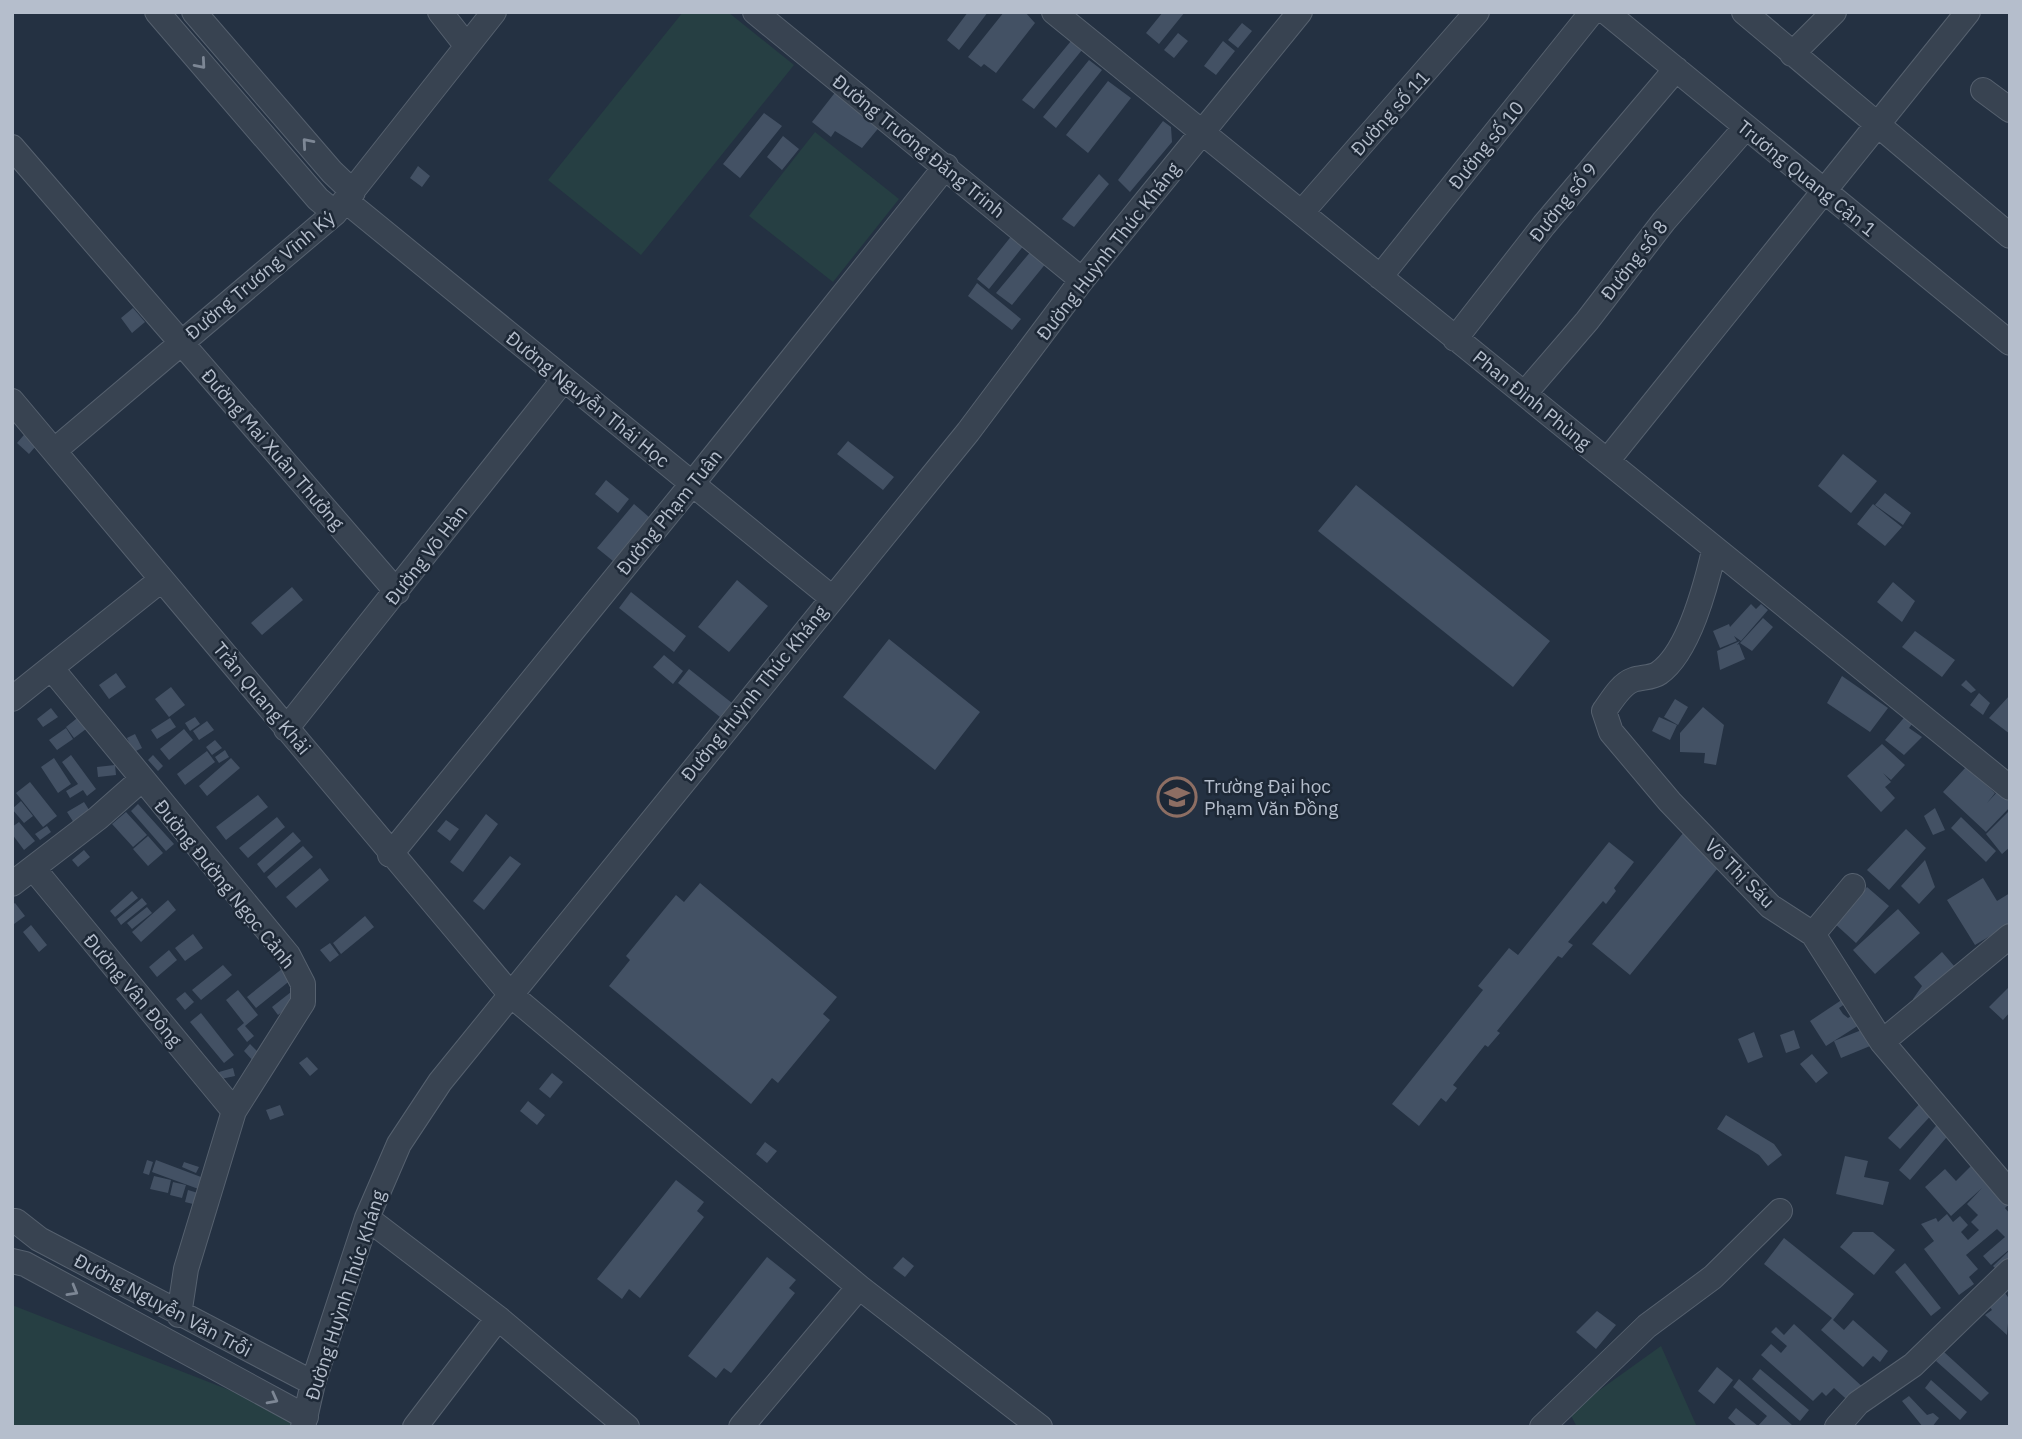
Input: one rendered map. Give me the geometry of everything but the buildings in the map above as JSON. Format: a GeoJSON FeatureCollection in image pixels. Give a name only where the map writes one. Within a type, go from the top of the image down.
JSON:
{"type":"FeatureCollection","features":[{"type":"Feature","properties":{"kind":"street","name":"Đường Nguyễn Thái Học"},"geometry":{"type":"LineString","coordinates":[[157,12],[318,199],[344,202]]}},
{"type":"Feature","properties":{"kind":"street","name":"Đường Nguyễn Thái Học"},"geometry":{"type":"LineString","coordinates":[[194,12],[344,202],[831,597]]}},
{"type":"Feature","properties":{"kind":"street"},"geometry":{"type":"LineString","coordinates":[[440,12],[466,45]]}},
{"type":"Feature","properties":{"kind":"street","name":"Đường Trương Vĩnh Ký"},"geometry":{"type":"LineString","coordinates":[[55,450],[180,343],[297,249],[344,202],[494,12]]}},
{"type":"Feature","properties":{"kind":"street","name":"Đường Trương Đăng Trinh"},"geometry":{"type":"LineString","coordinates":[[755,12],[1082,280]]}},
{"type":"Feature","properties":{"kind":"street","name":"Phan Đình Phùng"},"geometry":{"type":"LineString","coordinates":[[1054,12],[1525,393],[1714,551],[2010,788]]}},
{"type":"Feature","properties":{"kind":"street","name":"Đường Huỳnh Thúc Kháng"},"geometry":{"type":"LineString","coordinates":[[305,1422],[313,1383],[367,1218],[406,1134],[440,1082],[831,597],[968,432],[1082,280],[1300,12]]}},
{"type":"Feature","properties":{"kind":"street","name":"Đường số 11"},"geometry":{"type":"LineString","coordinates":[[1301,212],[1423,78],[1477,12]]}},
{"type":"Feature","properties":{"kind":"street","name":"Đường số 10"},"geometry":{"type":"LineString","coordinates":[[1380,277],[1592,12]]}},
{"type":"Feature","properties":{"kind":"street","name":"Trương Quang Cận 1"},"geometry":{"type":"LineString","coordinates":[[1606,12],[2010,343]]}},
{"type":"Feature","properties":{"kind":"street"},"geometry":{"type":"LineString","coordinates":[[1744,12],[2010,236]]}},
{"type":"Feature","properties":{"kind":"street"},"geometry":{"type":"LineString","coordinates":[[1792,54],[1834,12]]}},
{"type":"Feature","properties":{"kind":"street"},"geometry":{"type":"LineString","coordinates":[[1607,461],[1968,12]]}},
{"type":"Feature","properties":{"kind":"street","name":"Đường số 9"},"geometry":{"type":"LineString","coordinates":[[1455,339],[1544,225],[1676,69]]}},
{"type":"Feature","properties":{"kind":"street"},"geometry":{"type":"LineString","coordinates":[[1983,90],[2010,110]]}},
{"type":"Feature","properties":{"kind":"street","name":"Đường số 8"},"geometry":{"type":"LineString","coordinates":[[1525,393],[1587,321],[1664,221],[1745,128]]}},
{"type":"Feature","properties":{"kind":"street","name":"Đường Mai Xuân Thưởng"},"geometry":{"type":"LineString","coordinates":[[12,147],[397,592]]}},
{"type":"Feature","properties":{"kind":"street","name":"Đường Phạm Tuân"},"geometry":{"type":"LineString","coordinates":[[390,855],[946,166]]}},
{"type":"Feature","properties":{"kind":"street","name":"Đường Võ Hàn"},"geometry":{"type":"LineString","coordinates":[[286,729],[564,379]]}},
{"type":"Feature","properties":{"kind":"street","name":"Trần Quang Khải"},"geometry":{"type":"LineString","coordinates":[[12,401],[286,729],[337,785],[390,855],[511,996],[859,1287],[1040,1427]]}},
{"type":"Feature","properties":{"kind":"street","name":"Võ Thị Sáu"},"geometry":{"type":"LineString","coordinates":[[1714,551],[1695,619],[1670,664],[1657,675],[1630,681],[1604,711],[1611,732],[1670,802],[1770,906],[1813,934],[1882,1042],[1981,1155],[2010,1193]]}},
{"type":"Feature","properties":{"kind":"street"},"geometry":{"type":"LineString","coordinates":[[12,699],[162,580]]}},
{"type":"Feature","properties":{"kind":"street","name":"Đường Đường Ngọc Cảnh"},"geometry":{"type":"LineString","coordinates":[[52,669],[288,955],[303,984],[303,1002],[234,1111],[186,1269],[178,1315]]}},
{"type":"Feature","properties":{"kind":"street"},"geometry":{"type":"LineString","coordinates":[[12,884],[141,780]]}},
{"type":"Feature","properties":{"kind":"street","name":"Đường Vân Đông"},"geometry":{"type":"LineString","coordinates":[[33,868],[234,1111]]}},
{"type":"Feature","properties":{"kind":"street"},"geometry":{"type":"LineString","coordinates":[[1813,934],[1853,886]]}},
{"type":"Feature","properties":{"kind":"street"},"geometry":{"type":"LineString","coordinates":[[1882,1042],[2010,936]]}},
{"type":"Feature","properties":{"kind":"street"},"geometry":{"type":"LineString","coordinates":[[1542,1427],[1647,1326],[1713,1277],[1780,1211]]}},
{"type":"Feature","properties":{"kind":"street"},"geometry":{"type":"LineString","coordinates":[[12,1247],[18,1230],[14,1216]]}},
{"type":"Feature","properties":{"kind":"street","name":"Đường Nguyễn Văn Trỗi"},"geometry":{"type":"LineString","coordinates":[[14,1216],[38,1239],[178,1315],[313,1383]]}},
{"type":"Feature","properties":{"kind":"street"},"geometry":{"type":"LineString","coordinates":[[367,1218],[498,1318],[627,1427]]}},
{"type":"Feature","properties":{"kind":"street","name":"Đường Nguyễn Văn Trỗi"},"geometry":{"type":"LineString","coordinates":[[12,1261],[25,1264],[305,1422]]}},
{"type":"Feature","properties":{"kind":"street"},"geometry":{"type":"LineString","coordinates":[[1837,1427],[1858,1403],[1913,1365],[2010,1271]]}},
{"type":"Feature","properties":{"kind":"street"},"geometry":{"type":"LineString","coordinates":[[741,1427],[859,1287]]}},
{"type":"Feature","properties":{"kind":"street"},"geometry":{"type":"LineString","coordinates":[[415,1427],[498,1318]]}},
{"type":"Feature","properties":{"kind":"green space"},"geometry":{"type":"Polygon","coordinates":[[[683,12],[728,12],[794,65],[641,255],[548,180],[683,12]]]}},
{"type":"Feature","properties":{"kind":"green space"},"geometry":{"type":"Polygon","coordinates":[[[815,132],[899,199],[833,282],[749,216],[815,132]]]}},
{"type":"Feature","properties":{"kind":"green space"},"geometry":{"type":"Polygon","coordinates":[[[12,1305],[303,1419],[300,1427],[12,1427],[12,1305]]]}},
{"type":"Feature","properties":{"kind":"green space"},"geometry":{"type":"Polygon","coordinates":[[[1661,1346],[1697,1427],[1577,1427],[1569,1412],[1661,1346]]]}},
{"type":"Feature","properties":{"kind":"place","name":"Trường Đại học Phạm Văn Đồng"},"geometry":{"type":"Point","coordinates":[1177,797]}}]}
